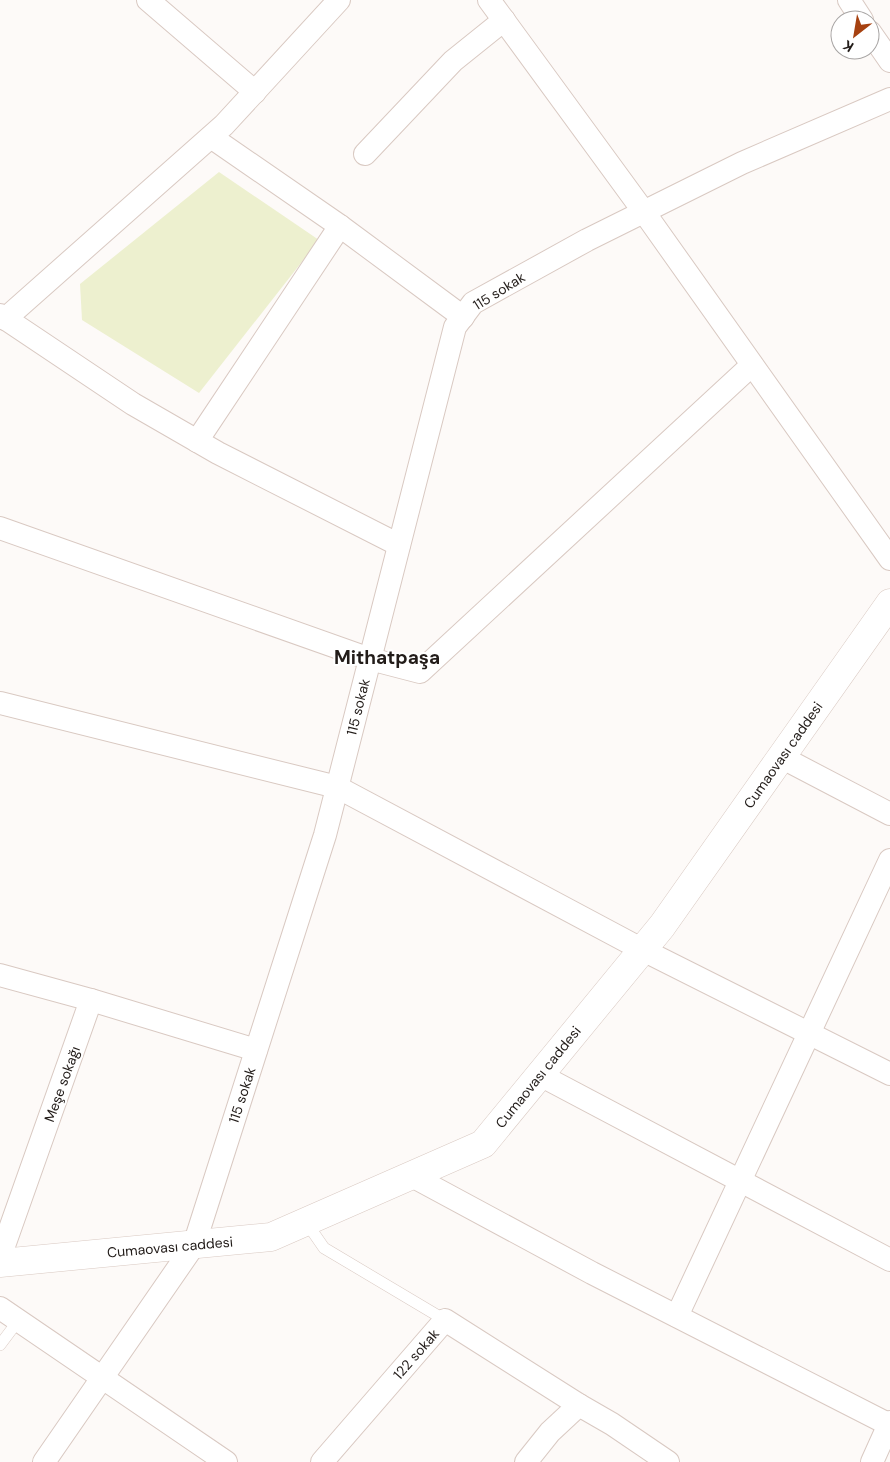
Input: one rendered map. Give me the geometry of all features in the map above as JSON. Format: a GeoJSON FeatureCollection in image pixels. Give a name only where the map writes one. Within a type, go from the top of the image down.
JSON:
{"type":"FeatureCollection","features":[{"type":"Feature","properties":{"kind":"main road","name":"Cumaovası caddesi"},"geometry":{"type":"LineString","coordinates":[[0,1263],[271,1237],[483,1144],[662,926],[890,603]]}},
{"type":"Feature","properties":{"kind":"street"},"geometry":{"type":"LineString","coordinates":[[148,0],[255,92]]}},
{"type":"Feature","properties":{"kind":"street"},"geometry":{"type":"LineString","coordinates":[[339,0],[211,137],[2,317],[133,404],[197,441],[399,545]]}},
{"type":"Feature","properties":{"kind":"street"},"geometry":{"type":"LineString","coordinates":[[489,0],[644,212],[890,559]]}},
{"type":"Feature","properties":{"kind":"street"},"geometry":{"type":"LineString","coordinates":[[366,154],[453,61],[504,20]]}},
{"type":"Feature","properties":{"kind":"street"},"geometry":{"type":"LineString","coordinates":[[880,47],[890,62]]}},
{"type":"Feature","properties":{"kind":"street","name":"115 sokak"},"geometry":{"type":"LineString","coordinates":[[44,1462],[194,1245],[325,835],[455,327],[473,303],[644,212],[742,163],[890,99]]}},
{"type":"Feature","properties":{"kind":"street"},"geometry":{"type":"LineString","coordinates":[[211,137],[340,226],[463,317]]}},
{"type":"Feature","properties":{"kind":"street"},"geometry":{"type":"LineString","coordinates":[[197,441],[340,226]]}},
{"type":"Feature","properties":{"kind":"street"},"geometry":{"type":"LineString","coordinates":[[0,528],[370,659],[420,672],[752,365]]}},
{"type":"Feature","properties":{"kind":"street"},"geometry":{"type":"LineString","coordinates":[[0,703],[337,787],[642,950],[890,1074]]}},
{"type":"Feature","properties":{"kind":"street"},"geometry":{"type":"LineString","coordinates":[[781,757],[890,814]]}},
{"type":"Feature","properties":{"kind":"street"},"geometry":{"type":"LineString","coordinates":[[677,1316],[890,860]]}},
{"type":"Feature","properties":{"kind":"street"},"geometry":{"type":"LineString","coordinates":[[0,975],[91,1000],[256,1050]]}},
{"type":"Feature","properties":{"kind":"street","name":"Meşe sokağı"},"geometry":{"type":"LineString","coordinates":[[0,1257],[91,1000]]}},
{"type":"Feature","properties":{"kind":"street"},"geometry":{"type":"LineString","coordinates":[[540,1074],[890,1260]]}},
{"type":"Feature","properties":{"kind":"street"},"geometry":{"type":"LineString","coordinates":[[412,1176],[677,1316],[890,1424],[872,1462]]}},
{"type":"Feature","properties":{"kind":"street"},"geometry":{"type":"LineString","coordinates":[[0,1308],[226,1462]]}},
{"type":"Feature","properties":{"kind":"street","name":"122 sokak"},"geometry":{"type":"LineString","coordinates":[[322,1462],[445,1320],[612,1424],[668,1462]]}},
{"type":"Feature","properties":{"kind":"street"},"geometry":{"type":"LineString","coordinates":[[526,1462],[550,1432],[580,1405]]}},
{"type":"Feature","properties":{"kind":"lane"},"geometry":{"type":"LineString","coordinates":[[306,1222],[324,1248],[445,1320]]}},
{"type":"Feature","properties":{"kind":"lane"},"geometry":{"type":"LineString","coordinates":[[0,1345],[18,1321]]}},
{"type":"Feature","properties":{"kind":"green space"},"geometry":{"type":"Polygon","coordinates":[[[219,172],[319,240],[199,393],[82,320],[80,284],[219,172]]]}},
{"type":"Feature","properties":{"kind":"district","name":"Mithatpaşa"},"geometry":{"type":"Point","coordinates":[387,657]}}]}
